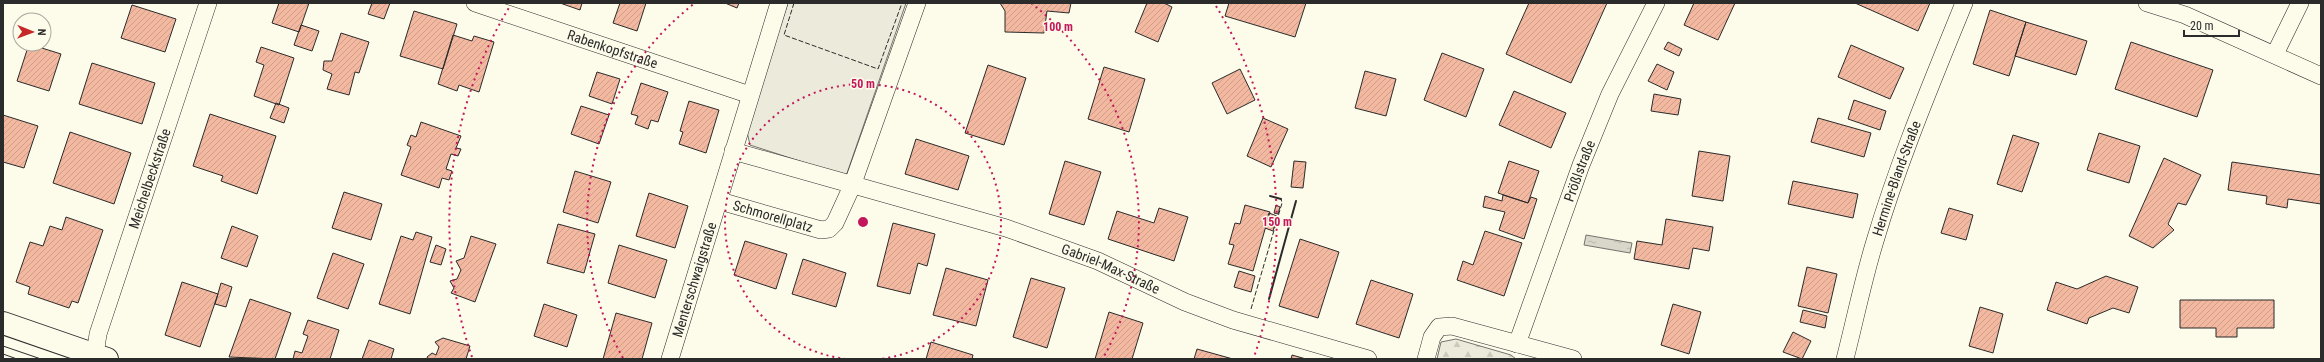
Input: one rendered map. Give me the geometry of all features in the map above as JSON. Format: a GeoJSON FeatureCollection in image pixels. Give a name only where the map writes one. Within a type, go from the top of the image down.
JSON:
{"type":"FeatureCollection","features":[{"type":"Feature","properties":{"kind":"main road"},"geometry":{"type":"LineString","coordinates":[[3,323],[101,357]]}},
{"type":"Feature","properties":{"kind":"street","name":"Meichelbeckstraße"},"geometry":{"type":"LineString","coordinates":[[101,357],[98,334],[208,3]]}},
{"type":"Feature","properties":{"kind":"street","name":"Rabenkopfstraße"},"geometry":{"type":"LineString","coordinates":[[475,3],[750,95]]}},
{"type":"Feature","properties":{"kind":"street","name":"Schmorellplatz"},"geometry":{"type":"LineString","coordinates":[[779,3],[733,151],[720,201],[821,230],[829,229],[834,223],[852,186],[917,3]]}},
{"type":"Feature","properties":{"kind":"street","name":"Prößlstraße"},"geometry":{"type":"LineString","coordinates":[[1517,344],[1581,165],[1607,101],[1656,3]]}},
{"type":"Feature","properties":{"kind":"street","name":"Hermine-Bland-Straße"},"geometry":{"type":"LineString","coordinates":[[1845,359],[1874,242],[1895,177],[1914,123],[1964,3]]}},
{"type":"Feature","properties":{"kind":"street"},"geometry":{"type":"LineString","coordinates":[[2147,3],[2185,15],[2275,54],[2321,76]]}},
{"type":"Feature","properties":{"kind":"street"},"geometry":{"type":"LineString","coordinates":[[2275,54],[2300,3]]}},
{"type":"Feature","properties":{"kind":"street"},"geometry":{"type":"LineString","coordinates":[[733,151],[852,186]]}},
{"type":"Feature","properties":{"kind":"street","name":"Gabriel-Max-Straße"},"geometry":{"type":"LineString","coordinates":[[852,186],[1006,228],[1098,261],[1185,302],[1233,320],[1368,359]]}},
{"type":"Feature","properties":{"kind":"street","name":"Menterschwaigstraße"},"geometry":{"type":"LineString","coordinates":[[670,359],[720,201]]}},
{"type":"Feature","properties":{"kind":"street"},"geometry":{"type":"LineString","coordinates":[[1426,359],[1432,337],[1439,327],[1452,326],[1517,344],[1547,356],[1573,359]]}},
{"type":"Feature","properties":{"kind":"green space"},"geometry":{"type":"Polygon","coordinates":[[[788,3],[906,3],[846,176],[750,145],[746,127],[788,3]]]}},
{"type":"Feature","properties":{"kind":"green space"},"geometry":{"type":"Polygon","coordinates":[[[1456,339],[1511,355],[1516,359],[1437,359],[1441,342],[1456,339]]]}},
{"type":"Feature","properties":{"kind":"water"},"geometry":{"type":"Polygon","coordinates":[[[1586,235],[1632,243],[1630,253],[1584,245],[1586,235]]]}},
{"type":"Feature","properties":{"kind":"building"},"geometry":{"type":"Polygon","coordinates":[[[279,3],[309,3],[299,32],[272,23],[279,3]]]}},
{"type":"Feature","properties":{"kind":"building"},"geometry":{"type":"Polygon","coordinates":[[[372,3],[390,3],[384,19],[368,14],[372,3]]]}},
{"type":"Feature","properties":{"kind":"building"},"geometry":{"type":"Polygon","coordinates":[[[560,3],[582,3],[580,10],[560,3]]]}},
{"type":"Feature","properties":{"kind":"building"},"geometry":{"type":"Polygon","coordinates":[[[620,3],[646,3],[637,31],[613,23],[620,3]]]}},
{"type":"Feature","properties":{"kind":"building"},"geometry":{"type":"Polygon","coordinates":[[[725,3],[739,3],[737,8],[725,3]]]}},
{"type":"Feature","properties":{"kind":"building"},"geometry":{"type":"Polygon","coordinates":[[[1000,3],[1071,3],[1069,13],[1047,11],[1044,33],[1005,32],[1005,11],[1000,3]]]}},
{"type":"Feature","properties":{"kind":"building"},"geometry":{"type":"Polygon","coordinates":[[[1147,3],[1164,3],[1172,7],[1158,42],[1135,32],[1147,3]]]}},
{"type":"Feature","properties":{"kind":"building"},"geometry":{"type":"Polygon","coordinates":[[[1229,3],[1306,3],[1295,37],[1225,16],[1229,3]]]}},
{"type":"Feature","properties":{"kind":"building"},"geometry":{"type":"Polygon","coordinates":[[[1529,3],[1607,3],[1571,83],[1506,54],[1529,3]]]}},
{"type":"Feature","properties":{"kind":"building"},"geometry":{"type":"Polygon","coordinates":[[[1694,3],[1735,3],[1718,40],[1684,25],[1694,3]]]}},
{"type":"Feature","properties":{"kind":"building"},"geometry":{"type":"Polygon","coordinates":[[[1855,3],[1930,3],[1918,31],[1855,3]]]}},
{"type":"Feature","properties":{"kind":"building"},"geometry":{"type":"Polygon","coordinates":[[[132,5],[176,19],[165,52],[121,38],[132,5]]]}},
{"type":"Feature","properties":{"kind":"building"},"geometry":{"type":"Polygon","coordinates":[[[1990,10],[2026,22],[2009,76],[1973,64],[1990,10]]]}},
{"type":"Feature","properties":{"kind":"building"},"geometry":{"type":"Polygon","coordinates":[[[414,11],[457,24],[443,69],[400,56],[414,11]]]}},
{"type":"Feature","properties":{"kind":"building"},"geometry":{"type":"Polygon","coordinates":[[[2026,22],[2087,41],[2076,75],[2015,56],[2026,22]]]}},
{"type":"Feature","properties":{"kind":"building"},"geometry":{"type":"Polygon","coordinates":[[[301,25],[319,31],[312,51],[294,45],[301,25]]]}},
{"type":"Feature","properties":{"kind":"building"},"geometry":{"type":"Polygon","coordinates":[[[341,33],[369,42],[359,73],[355,72],[349,95],[327,89],[332,74],[323,70],[324,61],[332,61],[341,33]]]}},
{"type":"Feature","properties":{"kind":"building"},"geometry":{"type":"Polygon","coordinates":[[[453,35],[472,41],[474,36],[494,42],[479,92],[459,85],[457,91],[438,84],[453,35]]]}},
{"type":"Feature","properties":{"kind":"building"},"geometry":{"type":"Polygon","coordinates":[[[1668,42],[1682,49],[1679,56],[1664,49],[1668,42]]]}},
{"type":"Feature","properties":{"kind":"building"},"geometry":{"type":"Polygon","coordinates":[[[2131,42],[2213,70],[2197,117],[2115,89],[2131,42]]]}},
{"type":"Feature","properties":{"kind":"building"},"geometry":{"type":"Polygon","coordinates":[[[1851,45],[1904,68],[1890,99],[1838,77],[1851,45]]]}},
{"type":"Feature","properties":{"kind":"building"},"geometry":{"type":"Polygon","coordinates":[[[261,47],[294,58],[279,105],[254,96],[264,65],[256,62],[261,47]]]}},
{"type":"Feature","properties":{"kind":"building"},"geometry":{"type":"Polygon","coordinates":[[[52,51],[61,54],[49,91],[17,81],[26,52],[52,51]]]}},
{"type":"Feature","properties":{"kind":"building"},"geometry":{"type":"Polygon","coordinates":[[[1442,53],[1484,69],[1466,117],[1424,100],[1442,53]]]}},
{"type":"Feature","properties":{"kind":"building"},"geometry":{"type":"Polygon","coordinates":[[[92,63],[155,83],[142,124],[79,104],[92,63]]]}},
{"type":"Feature","properties":{"kind":"building"},"geometry":{"type":"Polygon","coordinates":[[[1657,64],[1674,72],[1667,90],[1648,81],[1657,64]]]}},
{"type":"Feature","properties":{"kind":"building"},"geometry":{"type":"Polygon","coordinates":[[[988,65],[1026,78],[1004,145],[965,133],[988,65]]]}},
{"type":"Feature","properties":{"kind":"building"},"geometry":{"type":"Polygon","coordinates":[[[1104,67],[1145,79],[1129,132],[1088,119],[1104,67]]]}},
{"type":"Feature","properties":{"kind":"building"},"geometry":{"type":"Polygon","coordinates":[[[1240,69],[1255,100],[1227,114],[1212,83],[1240,69]]]}},
{"type":"Feature","properties":{"kind":"building"},"geometry":{"type":"Polygon","coordinates":[[[1365,71],[1396,79],[1386,116],[1355,108],[1365,71]]]}},
{"type":"Feature","properties":{"kind":"building"},"geometry":{"type":"Polygon","coordinates":[[[597,72],[620,79],[612,104],[589,96],[597,72]]]}},
{"type":"Feature","properties":{"kind":"building"},"geometry":{"type":"Polygon","coordinates":[[[641,83],[668,92],[658,122],[651,120],[648,129],[635,124],[638,116],[631,114],[641,83]]]}},
{"type":"Feature","properties":{"kind":"building"},"geometry":{"type":"Polygon","coordinates":[[[1514,91],[1566,113],[1551,148],[1499,125],[1514,91]]]}},
{"type":"Feature","properties":{"kind":"building"},"geometry":{"type":"Polygon","coordinates":[[[1654,94],[1681,99],[1678,115],[1651,111],[1654,94]]]}},
{"type":"Feature","properties":{"kind":"building"},"geometry":{"type":"Polygon","coordinates":[[[1854,100],[1886,111],[1880,130],[1848,119],[1854,100]]]}},
{"type":"Feature","properties":{"kind":"building"},"geometry":{"type":"Polygon","coordinates":[[[689,101],[719,110],[706,153],[679,144],[683,132],[680,131],[689,101]]]}},
{"type":"Feature","properties":{"kind":"building"},"geometry":{"type":"Polygon","coordinates":[[[276,103],[289,108],[284,123],[270,118],[276,103]]]}},
{"type":"Feature","properties":{"kind":"building"},"geometry":{"type":"Polygon","coordinates":[[[581,106],[609,115],[599,144],[571,134],[581,106]]]}},
{"type":"Feature","properties":{"kind":"building"},"geometry":{"type":"Polygon","coordinates":[[[210,114],[276,136],[257,194],[221,181],[223,176],[193,166],[210,114]]]}},
{"type":"Feature","properties":{"kind":"building"},"geometry":{"type":"Polygon","coordinates":[[[3,115],[38,126],[24,168],[3,162],[3,115]]]}},
{"type":"Feature","properties":{"kind":"building"},"geometry":{"type":"Polygon","coordinates":[[[1263,118],[1288,129],[1271,167],[1247,156],[1263,118]]]}},
{"type":"Feature","properties":{"kind":"building"},"geometry":{"type":"Polygon","coordinates":[[[1818,118],[1871,133],[1864,157],[1811,142],[1818,118]]]}},
{"type":"Feature","properties":{"kind":"building"},"geometry":{"type":"Polygon","coordinates":[[[421,122],[461,136],[456,148],[461,149],[458,156],[451,154],[446,169],[452,171],[449,180],[442,178],[439,188],[401,175],[411,147],[407,145],[411,135],[416,137],[421,122]]]}},
{"type":"Feature","properties":{"kind":"building"},"geometry":{"type":"Polygon","coordinates":[[[70,132],[131,153],[114,204],[53,183],[70,132]]]}},
{"type":"Feature","properties":{"kind":"building"},"geometry":{"type":"Polygon","coordinates":[[[2099,133],[2140,146],[2129,183],[2087,170],[2099,133]]]}},
{"type":"Feature","properties":{"kind":"building"},"geometry":{"type":"Polygon","coordinates":[[[2013,135],[2039,143],[2022,192],[1997,184],[2013,135]]]}},
{"type":"Feature","properties":{"kind":"building"},"geometry":{"type":"Polygon","coordinates":[[[916,139],[969,156],[958,190],[905,174],[916,139]]]}},
{"type":"Feature","properties":{"kind":"building"},"geometry":{"type":"Polygon","coordinates":[[[1699,151],[1730,156],[1723,201],[1692,196],[1699,151]]]}},
{"type":"Feature","properties":{"kind":"building"},"geometry":{"type":"Polygon","coordinates":[[[2164,158],[2201,175],[2186,205],[2178,203],[2168,224],[2174,230],[2153,248],[2129,236],[2164,158]]]}},
{"type":"Feature","properties":{"kind":"building"},"geometry":{"type":"Polygon","coordinates":[[[1065,161],[1101,172],[1084,225],[1049,214],[1065,161]]]}},
{"type":"Feature","properties":{"kind":"building"},"geometry":{"type":"Polygon","coordinates":[[[1294,161],[1306,162],[1303,188],[1291,187],[1294,161]]]}},
{"type":"Feature","properties":{"kind":"building"},"geometry":{"type":"Polygon","coordinates":[[[1509,161],[1539,171],[1528,203],[1498,193],[1509,161]]]}},
{"type":"Feature","properties":{"kind":"building"},"geometry":{"type":"Polygon","coordinates":[[[2232,162],[2321,175],[2321,204],[2288,199],[2287,208],[2266,204],[2267,196],[2228,190],[2232,162]]]}},
{"type":"Feature","properties":{"kind":"building"},"geometry":{"type":"Polygon","coordinates":[[[575,171],[611,182],[598,223],[563,212],[575,171]]]}},
{"type":"Feature","properties":{"kind":"building"},"geometry":{"type":"Polygon","coordinates":[[[1793,181],[1858,194],[1853,218],[1788,204],[1793,181]]]}},
{"type":"Feature","properties":{"kind":"building"},"geometry":{"type":"Polygon","coordinates":[[[344,192],[382,204],[371,240],[332,228],[344,192]]]}},
{"type":"Feature","properties":{"kind":"building"},"geometry":{"type":"Polygon","coordinates":[[[649,193],[688,206],[675,248],[636,236],[649,193]]]}},
{"type":"Feature","properties":{"kind":"building"},"geometry":{"type":"Polygon","coordinates":[[[1503,195],[1528,203],[1531,197],[1537,199],[1524,239],[1499,230],[1505,212],[1483,207],[1485,196],[1502,201],[1503,195]]]}},
{"type":"Feature","properties":{"kind":"building"},"geometry":{"type":"Polygon","coordinates":[[[1245,205],[1270,212],[1253,271],[1228,264],[1234,245],[1229,244],[1235,223],[1240,224],[1245,205]]]}},
{"type":"Feature","properties":{"kind":"building"},"geometry":{"type":"Polygon","coordinates":[[[1276,205],[1280,207],[1278,214],[1274,213],[1276,205]]]}},
{"type":"Feature","properties":{"kind":"building"},"geometry":{"type":"Polygon","coordinates":[[[1159,208],[1188,217],[1174,261],[1108,239],[1117,211],[1154,223],[1159,208]]]}},
{"type":"Feature","properties":{"kind":"building"},"geometry":{"type":"Polygon","coordinates":[[[1949,208],[1973,215],[1966,240],[1941,233],[1949,208]]]}},
{"type":"Feature","properties":{"kind":"building"},"geometry":{"type":"Polygon","coordinates":[[[1269,213],[1277,216],[1273,231],[1265,228],[1269,213]]]}},
{"type":"Feature","properties":{"kind":"building"},"geometry":{"type":"Polygon","coordinates":[[[66,217],[103,230],[78,303],[72,301],[69,308],[28,294],[30,287],[16,282],[30,242],[43,246],[50,226],[62,230],[66,217]]]}},
{"type":"Feature","properties":{"kind":"building"},"geometry":{"type":"Polygon","coordinates":[[[1666,219],[1713,227],[1709,251],[1693,248],[1689,269],[1634,259],[1637,241],[1662,245],[1666,219]]]}},
{"type":"Feature","properties":{"kind":"building"},"geometry":{"type":"Polygon","coordinates":[[[893,223],[935,234],[927,266],[918,263],[910,294],[877,286],[893,223]]]}},
{"type":"Feature","properties":{"kind":"building"},"geometry":{"type":"Polygon","coordinates":[[[558,224],[595,234],[584,273],[547,263],[558,224]]]}},
{"type":"Feature","properties":{"kind":"building"},"geometry":{"type":"Polygon","coordinates":[[[232,226],[258,236],[247,267],[221,258],[232,226]]]}},
{"type":"Feature","properties":{"kind":"building"},"geometry":{"type":"Polygon","coordinates":[[[1485,231],[1522,243],[1504,296],[1457,280],[1463,261],[1473,265],[1485,231]]]}},
{"type":"Feature","properties":{"kind":"building"},"geometry":{"type":"Polygon","coordinates":[[[416,232],[432,237],[410,314],[379,304],[401,236],[413,240],[416,232]]]}},
{"type":"Feature","properties":{"kind":"building"},"geometry":{"type":"Polygon","coordinates":[[[471,236],[496,244],[475,302],[451,293],[454,288],[450,281],[457,279],[461,270],[456,261],[464,258],[471,236]]]}},
{"type":"Feature","properties":{"kind":"building"},"geometry":{"type":"Polygon","coordinates":[[[1300,239],[1339,252],[1318,318],[1279,306],[1300,239]]]}},
{"type":"Feature","properties":{"kind":"building"},"geometry":{"type":"Polygon","coordinates":[[[745,241],[787,254],[776,289],[734,275],[745,241]]]}},
{"type":"Feature","properties":{"kind":"building"},"geometry":{"type":"Polygon","coordinates":[[[436,245],[446,249],[441,265],[430,262],[436,245]]]}},
{"type":"Feature","properties":{"kind":"building"},"geometry":{"type":"Polygon","coordinates":[[[619,245],[667,260],[655,298],[608,283],[619,245]]]}},
{"type":"Feature","properties":{"kind":"building"},"geometry":{"type":"Polygon","coordinates":[[[333,253],[364,264],[348,309],[317,298],[333,253]]]}},
{"type":"Feature","properties":{"kind":"building"},"geometry":{"type":"Polygon","coordinates":[[[803,259],[846,273],[836,307],[792,294],[803,259]]]}},
{"type":"Feature","properties":{"kind":"building"},"geometry":{"type":"Polygon","coordinates":[[[1807,267],[1837,274],[1828,313],[1798,306],[1807,267]]]}},
{"type":"Feature","properties":{"kind":"building"},"geometry":{"type":"Polygon","coordinates":[[[946,268],[988,280],[976,326],[933,315],[946,268]]]}},
{"type":"Feature","properties":{"kind":"building"},"geometry":{"type":"Polygon","coordinates":[[[1239,271],[1255,276],[1251,292],[1234,287],[1239,271]]]}},
{"type":"Feature","properties":{"kind":"building"},"geometry":{"type":"Polygon","coordinates":[[[2106,276],[2138,287],[2129,313],[2113,308],[2089,318],[2087,324],[2047,310],[2056,282],[2077,289],[2106,276]]]}},
{"type":"Feature","properties":{"kind":"building"},"geometry":{"type":"Polygon","coordinates":[[[1031,278],[1065,288],[1047,348],[1013,337],[1031,278]]]}},
{"type":"Feature","properties":{"kind":"building"},"geometry":{"type":"Polygon","coordinates":[[[1371,280],[1413,294],[1399,338],[1356,324],[1371,280]]]}},
{"type":"Feature","properties":{"kind":"building"},"geometry":{"type":"Polygon","coordinates":[[[182,282],[218,294],[200,347],[165,335],[182,282]]]}},
{"type":"Feature","properties":{"kind":"building"},"geometry":{"type":"Polygon","coordinates":[[[221,283],[232,287],[226,307],[215,304],[221,283]]]}},
{"type":"Feature","properties":{"kind":"building"},"geometry":{"type":"Polygon","coordinates":[[[250,299],[291,313],[275,359],[229,357],[250,299]]]}},
{"type":"Feature","properties":{"kind":"building"},"geometry":{"type":"Polygon","coordinates":[[[2180,300],[2274,300],[2274,328],[2237,328],[2237,337],[2216,337],[2216,328],[2180,328],[2180,300]]]}},
{"type":"Feature","properties":{"kind":"building"},"geometry":{"type":"Polygon","coordinates":[[[544,304],[577,315],[567,347],[534,336],[544,304]]]}},
{"type":"Feature","properties":{"kind":"building"},"geometry":{"type":"Polygon","coordinates":[[[1673,304],[1701,312],[1689,354],[1661,345],[1673,304]]]}},
{"type":"Feature","properties":{"kind":"building"},"geometry":{"type":"Polygon","coordinates":[[[1980,307],[2003,314],[1993,353],[1969,346],[1980,307]]]}},
{"type":"Feature","properties":{"kind":"building"},"geometry":{"type":"Polygon","coordinates":[[[1803,310],[1827,316],[1825,328],[1800,322],[1803,310]]]}},
{"type":"Feature","properties":{"kind":"building"},"geometry":{"type":"Polygon","coordinates":[[[1109,312],[1143,323],[1132,359],[1095,359],[1109,312]]]}},
{"type":"Feature","properties":{"kind":"building"},"geometry":{"type":"Polygon","coordinates":[[[616,313],[652,323],[642,359],[603,359],[616,313]]]}},
{"type":"Feature","properties":{"kind":"building"},"geometry":{"type":"Polygon","coordinates":[[[308,320],[339,330],[330,359],[293,359],[295,351],[302,353],[308,336],[303,334],[308,320]]]}},
{"type":"Feature","properties":{"kind":"building"},"geometry":{"type":"Polygon","coordinates":[[[1793,332],[1811,341],[1802,359],[1783,352],[1793,332]]]}},
{"type":"Feature","properties":{"kind":"building"},"geometry":{"type":"Polygon","coordinates":[[[443,338],[470,346],[466,359],[428,359],[427,357],[432,353],[436,355],[439,347],[435,342],[443,338]]]}},
{"type":"Feature","properties":{"kind":"building"},"geometry":{"type":"Polygon","coordinates":[[[369,340],[394,349],[391,359],[362,359],[369,340]]]}},
{"type":"Feature","properties":{"kind":"building"},"geometry":{"type":"Polygon","coordinates":[[[931,342],[973,355],[972,359],[926,359],[931,342]]]}},
{"type":"Feature","properties":{"kind":"building"},"geometry":{"type":"Polygon","coordinates":[[[1197,349],[1233,359],[1194,359],[1197,349]]]}},
{"type":"Feature","properties":{"kind":"building"},"geometry":{"type":"Polygon","coordinates":[[[1292,355],[1306,359],[1291,359],[1292,355]]]}},
{"type":"Feature","properties":{"kind":"tram line"},"geometry":{"type":"LineString","coordinates":[[3,346],[41,359]]}},
{"type":"Feature","properties":{"kind":"tram line"},"geometry":{"type":"LineString","coordinates":[[3,354],[17,359]]}},
{"type":"Feature","properties":{"kind":"fence"},"geometry":{"type":"LineString","coordinates":[[794,3],[784,35],[878,69],[902,3]]}},
{"type":"Feature","properties":{"kind":"fence"},"geometry":{"type":"LineString","coordinates":[[1251,309],[1282,203],[1281,199]]}},
{"type":"Feature","properties":{"kind":"wall"},"geometry":{"type":"LineString","coordinates":[[1270,196],[1281,199]]}},
{"type":"Feature","properties":{"kind":"wall"},"geometry":{"type":"LineString","coordinates":[[1269,299],[1296,201]]}}]}
